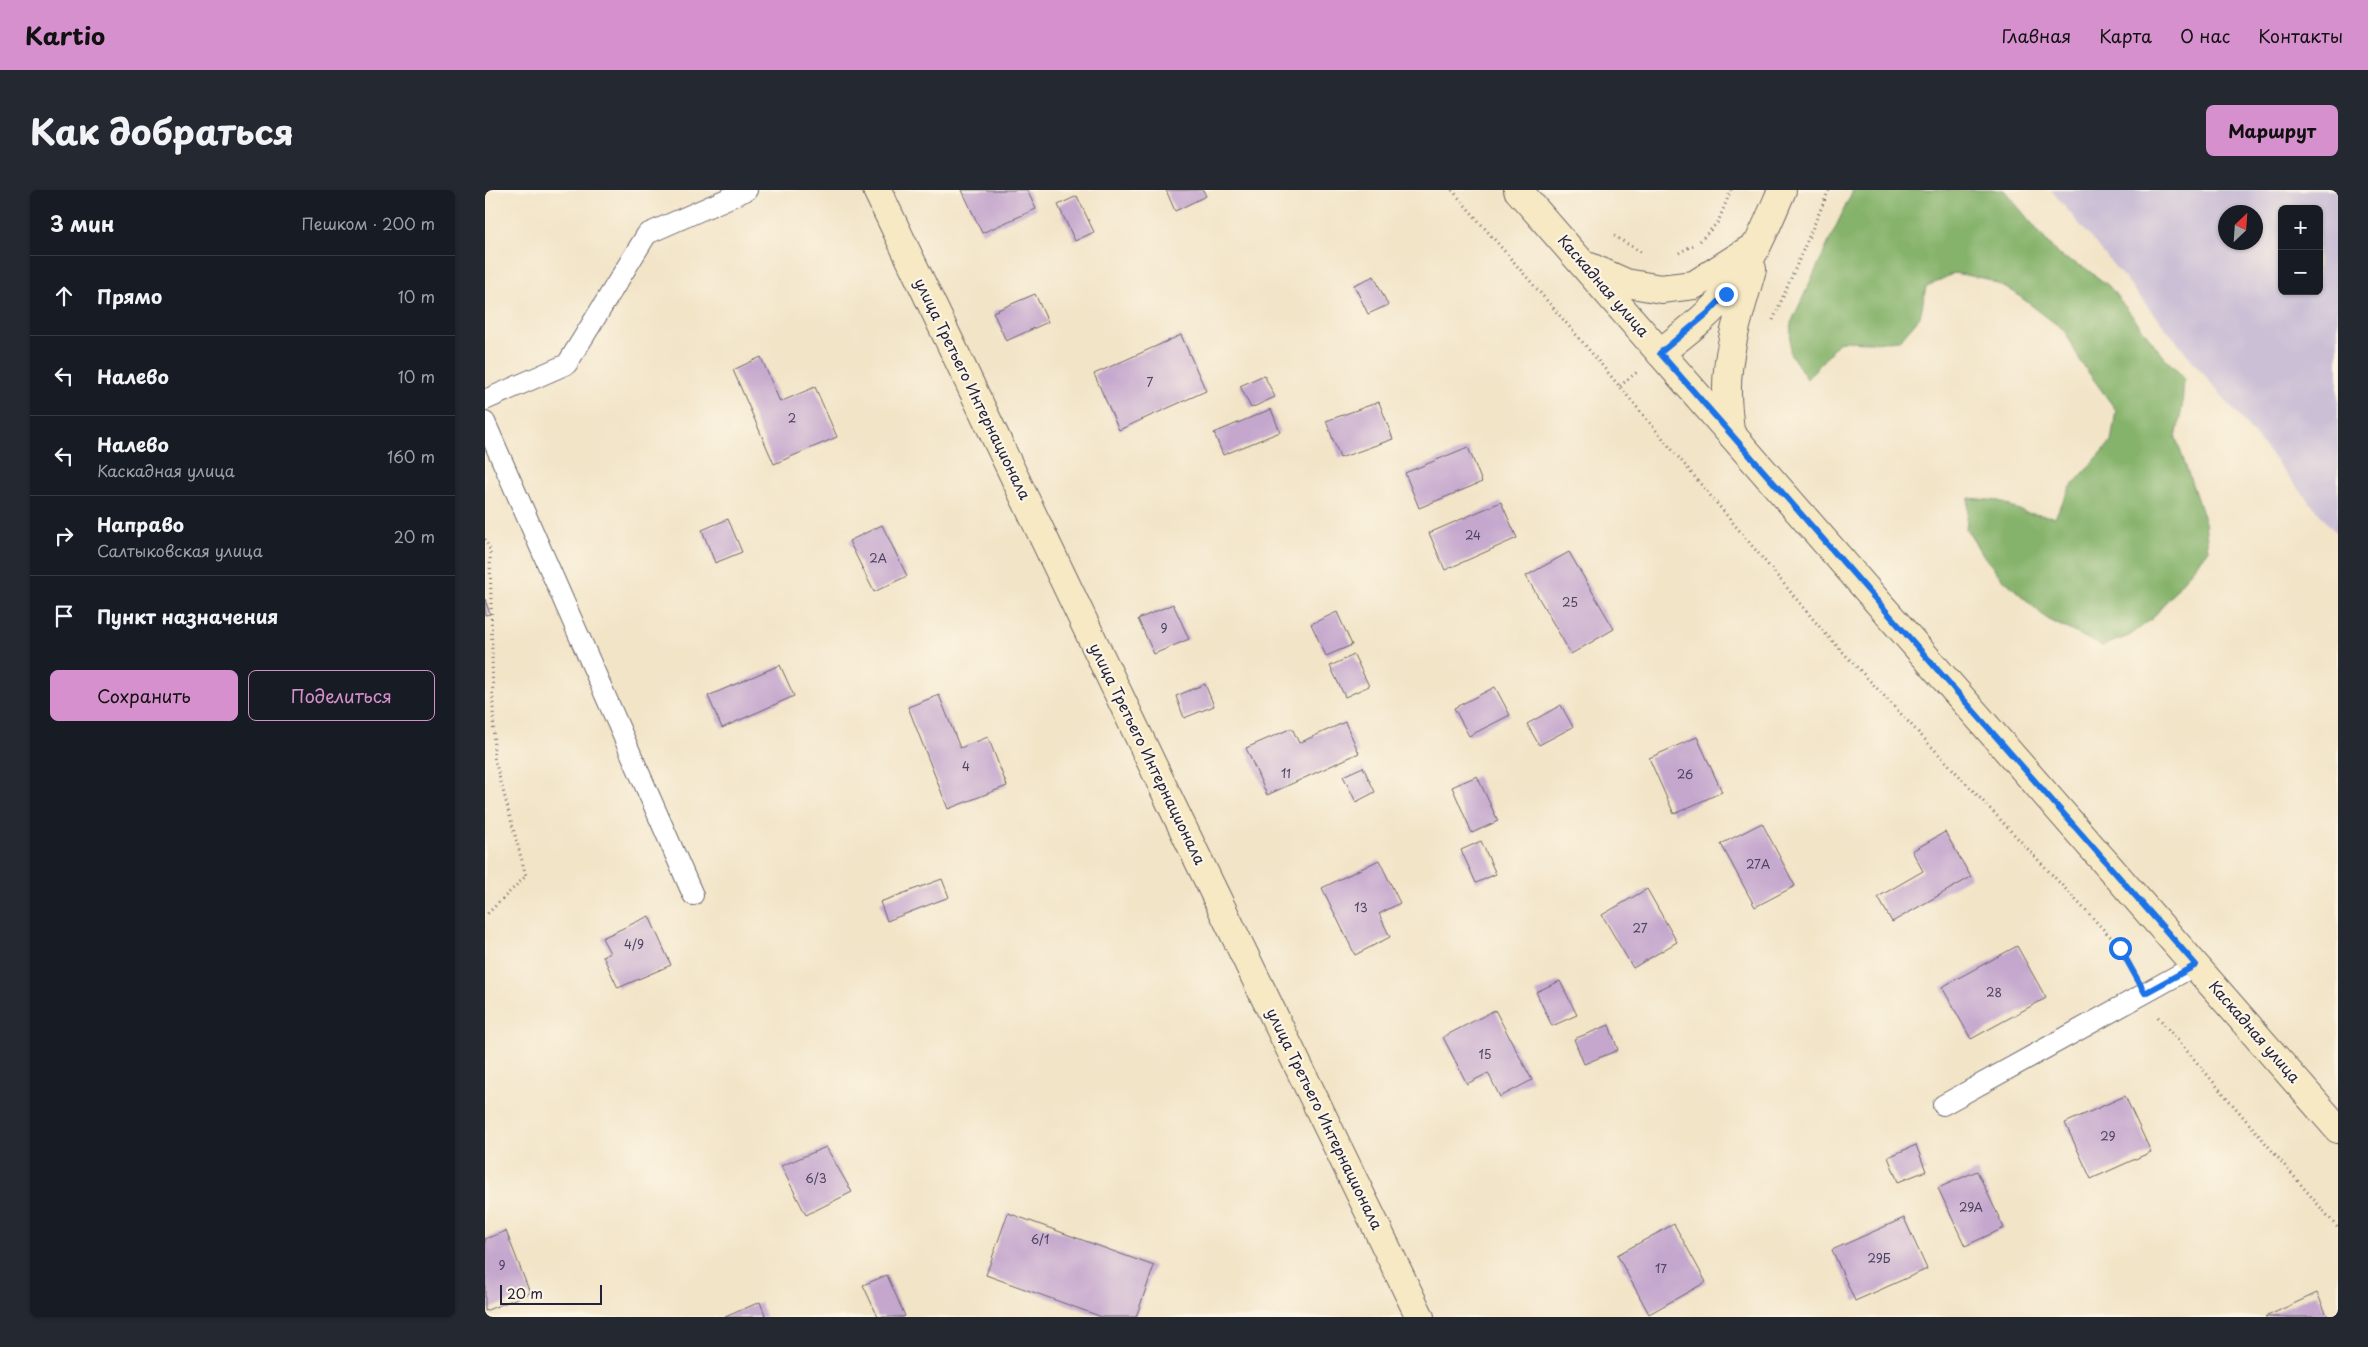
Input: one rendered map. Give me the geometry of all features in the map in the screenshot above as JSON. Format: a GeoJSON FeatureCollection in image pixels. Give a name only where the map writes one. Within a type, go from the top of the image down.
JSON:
{"type":"FeatureCollection","features":[{"type":"Feature","properties":{"kind":"street","name":"улица Третьего Интернационала"},"geometry":{"type":"LineString","coordinates":[[877,190],[1175,812],[1420,1317]]}},
{"type":"Feature","properties":{"kind":"street","name":"Каскадная улица"},"geometry":{"type":"LineString","coordinates":[[1518,190],[2338,1128]]}},
{"type":"Feature","properties":{"kind":"street"},"geometry":{"type":"LineString","coordinates":[[1730,432],[1727,392],[1734,335],[1759,243],[1782,190]]}},
{"type":"Feature","properties":{"kind":"street"},"geometry":{"type":"LineString","coordinates":[[1582,263],[1626,283],[1661,289],[1693,285],[1759,243]]}},
{"type":"Feature","properties":{"kind":"street"},"geometry":{"type":"LineString","coordinates":[[1660,353],[1708,313],[1726,294],[1759,243]]}},
{"type":"Feature","properties":{"kind":"lane"},"geometry":{"type":"LineString","coordinates":[[485,400],[567,364],[647,234],[747,190]]}},
{"type":"Feature","properties":{"kind":"lane"},"geometry":{"type":"LineString","coordinates":[[485,422],[693,895]]}},
{"type":"Feature","properties":{"kind":"lane"},"geometry":{"type":"LineString","coordinates":[[1943,1105],[2196,965]]}},
{"type":"Feature","properties":{"kind":"path"},"geometry":{"type":"LineString","coordinates":[[1452,190],[1620,386],[1823,632],[2120,948],[2158,1017],[2338,1228]]}},
{"type":"Feature","properties":{"kind":"path"},"geometry":{"type":"LineString","coordinates":[[1673,256],[1702,240],[1718,222],[1731,190]]}},
{"type":"Feature","properties":{"kind":"path"},"geometry":{"type":"LineString","coordinates":[[1772,322],[1829,190]]}},
{"type":"Feature","properties":{"kind":"path"},"geometry":{"type":"LineString","coordinates":[[1614,236],[1644,254]]}},
{"type":"Feature","properties":{"kind":"path"},"geometry":{"type":"LineString","coordinates":[[485,540],[490,550],[494,757],[526,876],[485,916]]}},
{"type":"Feature","properties":{"kind":"shaded area"},"geometry":{"type":"Polygon","coordinates":[[[2051,190],[2338,190],[2338,536],[2051,190]]]}},
{"type":"Feature","properties":{"kind":"green space"},"geometry":{"type":"Polygon","coordinates":[[[1853,190],[2004,190],[2058,255],[2085,268],[2109,286],[2165,358],[2184,378],[2182,408],[2176,438],[2205,522],[2208,550],[2152,619],[2129,636],[2102,646],[2047,619],[2000,576],[1982,554],[1966,529],[1969,498],[1999,501],[2026,513],[2055,517],[2070,488],[2111,442],[2116,410],[2080,361],[2065,331],[2014,292],[1987,279],[1954,273],[1926,287],[1920,317],[1900,340],[1872,342],[1840,341],[1807,379],[1790,353],[1791,323],[1853,190]]]}},
{"type":"Feature","properties":{"kind":"building"},"geometry":{"type":"Polygon","coordinates":[[[962,190],[1027,190],[1036,209],[982,233],[962,190]]]}},
{"type":"Feature","properties":{"kind":"building"},"geometry":{"type":"Polygon","coordinates":[[[1166,190],[1203,190],[1206,196],[1175,211],[1166,190]]]}},
{"type":"Feature","properties":{"kind":"building"},"geometry":{"type":"Polygon","coordinates":[[[1077,196],[1094,232],[1075,241],[1058,205],[1077,196]]]}},
{"type":"Feature","properties":{"kind":"building"},"geometry":{"type":"Polygon","coordinates":[[[1374,276],[1388,305],[1368,314],[1354,285],[1374,276]]]}},
{"type":"Feature","properties":{"kind":"building"},"geometry":{"type":"Polygon","coordinates":[[[1035,294],[1048,322],[1006,341],[993,312],[1035,294]]]}},
{"type":"Feature","properties":{"kind":"building"},"geometry":{"type":"Polygon","coordinates":[[[1181,335],[1206,391],[1119,430],[1094,374],[1181,335]]]}},
{"type":"Feature","properties":{"kind":"building"},"geometry":{"type":"Polygon","coordinates":[[[761,357],[780,402],[815,387],[837,437],[774,464],[733,370],[761,357]]]}},
{"type":"Feature","properties":{"kind":"building"},"geometry":{"type":"Polygon","coordinates":[[[1264,375],[1275,397],[1251,408],[1240,386],[1264,375]]]}},
{"type":"Feature","properties":{"kind":"building"},"geometry":{"type":"Polygon","coordinates":[[[1379,402],[1393,439],[1340,458],[1326,421],[1379,402]]]}},
{"type":"Feature","properties":{"kind":"building"},"geometry":{"type":"Polygon","coordinates":[[[1271,409],[1280,432],[1223,455],[1214,433],[1271,409]]]}},
{"type":"Feature","properties":{"kind":"building"},"geometry":{"type":"Polygon","coordinates":[[[1468,447],[1482,482],[1419,508],[1405,473],[1468,447]]]}},
{"type":"Feature","properties":{"kind":"building"},"geometry":{"type":"Polygon","coordinates":[[[1501,502],[1517,538],[1445,570],[1429,533],[1501,502]]]}},
{"type":"Feature","properties":{"kind":"building"},"geometry":{"type":"Polygon","coordinates":[[[728,519],[742,552],[715,563],[702,530],[728,519]]]}},
{"type":"Feature","properties":{"kind":"building"},"geometry":{"type":"Polygon","coordinates":[[[882,525],[907,576],[874,592],[849,541],[882,525]]]}},
{"type":"Feature","properties":{"kind":"building"},"geometry":{"type":"Polygon","coordinates":[[[1569,552],[1614,629],[1571,654],[1526,576],[1569,552]]]}},
{"type":"Feature","properties":{"kind":"building"},"geometry":{"type":"Polygon","coordinates":[[[485,599],[490,614],[485,615],[485,599]]]}},
{"type":"Feature","properties":{"kind":"building"},"geometry":{"type":"Polygon","coordinates":[[[1173,604],[1189,639],[1154,654],[1138,619],[1173,604]]]}},
{"type":"Feature","properties":{"kind":"building"},"geometry":{"type":"Polygon","coordinates":[[[1337,612],[1352,645],[1326,656],[1311,624],[1337,612]]]}},
{"type":"Feature","properties":{"kind":"building"},"geometry":{"type":"Polygon","coordinates":[[[1354,655],[1369,686],[1345,697],[1330,666],[1354,655]]]}},
{"type":"Feature","properties":{"kind":"building"},"geometry":{"type":"Polygon","coordinates":[[[780,665],[794,696],[722,728],[708,696],[780,665]]]}},
{"type":"Feature","properties":{"kind":"building"},"geometry":{"type":"Polygon","coordinates":[[[1205,684],[1214,706],[1184,718],[1176,696],[1205,684]]]}},
{"type":"Feature","properties":{"kind":"building"},"geometry":{"type":"Polygon","coordinates":[[[1495,687],[1510,715],[1469,736],[1454,708],[1495,687]]]}},
{"type":"Feature","properties":{"kind":"building"},"geometry":{"type":"Polygon","coordinates":[[[939,695],[960,748],[988,737],[1007,786],[948,809],[908,707],[939,695]]]}},
{"type":"Feature","properties":{"kind":"building"},"geometry":{"type":"Polygon","coordinates":[[[1561,705],[1573,727],[1539,745],[1527,724],[1561,705]]]}},
{"type":"Feature","properties":{"kind":"building"},"geometry":{"type":"Polygon","coordinates":[[[1345,722],[1359,753],[1267,795],[1246,748],[1292,728],[1299,743],[1345,722]]]}},
{"type":"Feature","properties":{"kind":"building"},"geometry":{"type":"Polygon","coordinates":[[[1697,737],[1722,792],[1674,814],[1649,758],[1697,737]]]}},
{"type":"Feature","properties":{"kind":"building"},"geometry":{"type":"Polygon","coordinates":[[[1363,767],[1375,792],[1356,802],[1343,776],[1363,767]]]}},
{"type":"Feature","properties":{"kind":"building"},"geometry":{"type":"Polygon","coordinates":[[[1477,776],[1498,821],[1472,833],[1452,787],[1477,776]]]}},
{"type":"Feature","properties":{"kind":"building"},"geometry":{"type":"Polygon","coordinates":[[[1762,823],[1795,886],[1755,907],[1721,844],[1762,823]]]}},
{"type":"Feature","properties":{"kind":"building"},"geometry":{"type":"Polygon","coordinates":[[[1945,832],[1971,877],[1892,922],[1878,897],[1923,871],[1912,851],[1945,832]]]}},
{"type":"Feature","properties":{"kind":"building"},"geometry":{"type":"Polygon","coordinates":[[[1481,841],[1496,874],[1476,883],[1461,850],[1481,841]]]}},
{"type":"Feature","properties":{"kind":"building"},"geometry":{"type":"Polygon","coordinates":[[[1379,860],[1400,903],[1379,914],[1390,937],[1355,955],[1322,888],[1379,860]]]}},
{"type":"Feature","properties":{"kind":"building"},"geometry":{"type":"Polygon","coordinates":[[[942,879],[949,897],[887,921],[880,902],[942,879]]]}},
{"type":"Feature","properties":{"kind":"building"},"geometry":{"type":"Polygon","coordinates":[[[1647,889],[1677,942],[1633,968],[1602,915],[1647,889]]]}},
{"type":"Feature","properties":{"kind":"building"},"geometry":{"type":"Polygon","coordinates":[[[649,916],[671,965],[618,988],[603,956],[610,953],[602,938],[649,916]]]}},
{"type":"Feature","properties":{"kind":"building"},"geometry":{"type":"Polygon","coordinates":[[[2017,946],[2046,998],[1971,1039],[1942,987],[2017,946]]]}},
{"type":"Feature","properties":{"kind":"building"},"geometry":{"type":"Polygon","coordinates":[[[1560,981],[1577,1015],[1552,1026],[1536,992],[1560,981]]]}},
{"type":"Feature","properties":{"kind":"building"},"geometry":{"type":"Polygon","coordinates":[[[1495,1010],[1532,1080],[1500,1097],[1488,1073],[1467,1084],[1443,1037],[1495,1010]]]}},
{"type":"Feature","properties":{"kind":"building"},"geometry":{"type":"Polygon","coordinates":[[[1609,1025],[1618,1050],[1584,1064],[1574,1039],[1609,1025]]]}},
{"type":"Feature","properties":{"kind":"building"},"geometry":{"type":"Polygon","coordinates":[[[2125,1096],[2151,1152],[2091,1179],[2065,1123],[2125,1096]]]}},
{"type":"Feature","properties":{"kind":"building"},"geometry":{"type":"Polygon","coordinates":[[[1916,1145],[1926,1171],[1898,1182],[1888,1157],[1916,1145]]]}},
{"type":"Feature","properties":{"kind":"building"},"geometry":{"type":"Polygon","coordinates":[[[826,1147],[852,1192],[806,1215],[781,1166],[826,1147]]]}},
{"type":"Feature","properties":{"kind":"building"},"geometry":{"type":"Polygon","coordinates":[[[1977,1171],[2004,1228],[1965,1246],[1938,1188],[1977,1171]]]}},
{"type":"Feature","properties":{"kind":"building"},"geometry":{"type":"Polygon","coordinates":[[[1008,1213],[1154,1266],[1136,1317],[1102,1317],[986,1275],[1008,1213]]]}},
{"type":"Feature","properties":{"kind":"building"},"geometry":{"type":"Polygon","coordinates":[[[1904,1218],[1927,1269],[1855,1301],[1832,1250],[1904,1218]]]}},
{"type":"Feature","properties":{"kind":"building"},"geometry":{"type":"Polygon","coordinates":[[[1674,1224],[1706,1282],[1649,1314],[1617,1255],[1674,1224]]]}},
{"type":"Feature","properties":{"kind":"building"},"geometry":{"type":"Polygon","coordinates":[[[506,1231],[530,1293],[485,1311],[485,1239],[506,1231]]]}},
{"type":"Feature","properties":{"kind":"building"},"geometry":{"type":"Polygon","coordinates":[[[887,1275],[905,1316],[878,1317],[863,1285],[887,1275]]]}},
{"type":"Feature","properties":{"kind":"building"},"geometry":{"type":"Polygon","coordinates":[[[2317,1293],[2328,1317],[2265,1317],[2317,1293]]]}},
{"type":"Feature","properties":{"kind":"building"},"geometry":{"type":"Polygon","coordinates":[[[760,1302],[766,1317],[725,1317],[760,1302]]]}},
{"type":"Feature","properties":{"kind":"route"},"geometry":{"type":"LineString","coordinates":[[1726,294],[1708,313],[1660,353],[2196,965],[2145,993],[2120,948]]}}]}
